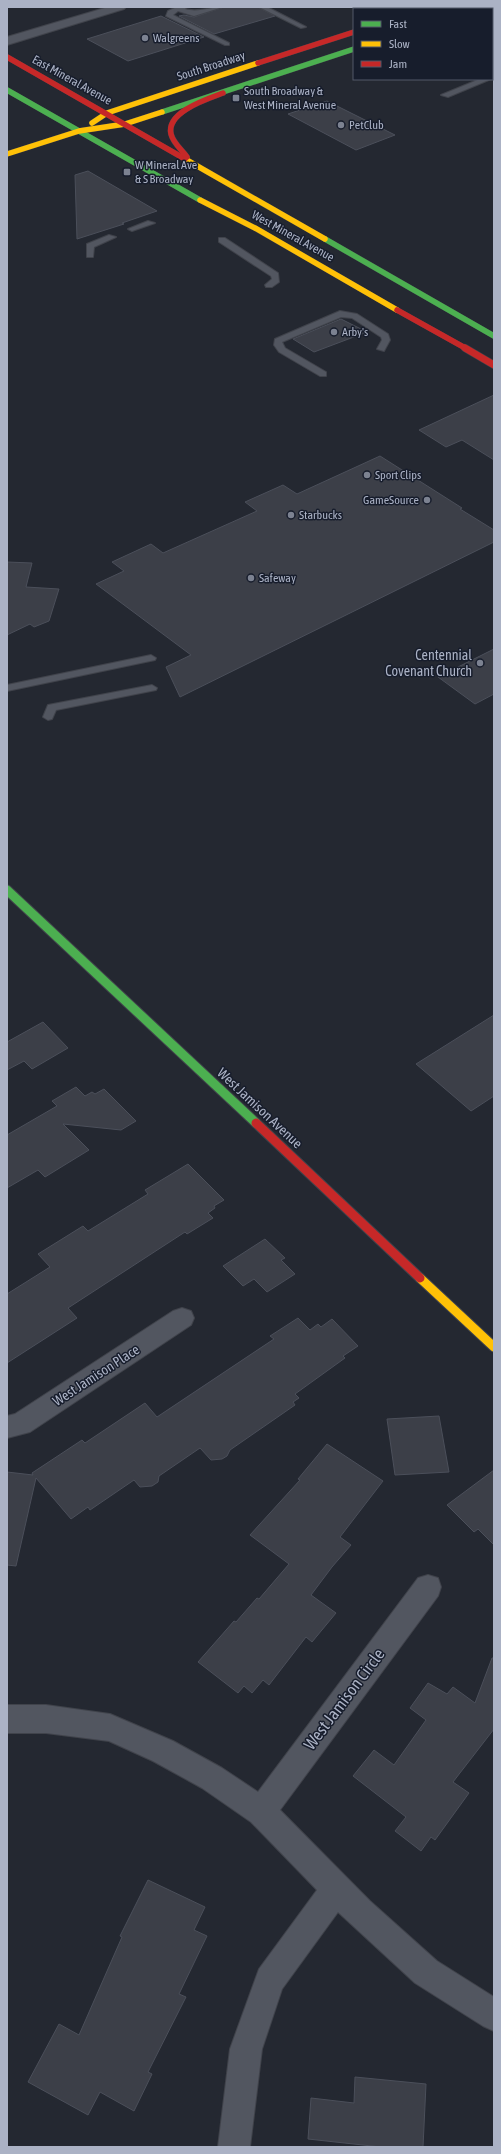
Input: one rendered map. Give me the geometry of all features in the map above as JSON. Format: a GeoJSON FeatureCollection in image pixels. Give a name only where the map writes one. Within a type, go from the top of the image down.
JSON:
{"type":"FeatureCollection","features":[{"type":"Feature","properties":{"kind":"main road","name":"South Broadway"},"geometry":{"type":"LineString","coordinates":[[7,154],[78,130],[107,114],[353,32]]}},
{"type":"Feature","properties":{"kind":"main road","name":"South Broadway"},"geometry":{"type":"LineString","coordinates":[[78,130],[125,124],[353,49]]}},
{"type":"Feature","properties":{"kind":"main road","name":"East Mineral Avenue"},"geometry":{"type":"LineString","coordinates":[[7,57],[125,124]]}},
{"type":"Feature","properties":{"kind":"main road"},"geometry":{"type":"LineString","coordinates":[[7,90],[78,130]]}},
{"type":"Feature","properties":{"kind":"main road"},"geometry":{"type":"LineString","coordinates":[[192,162],[174,140],[171,127],[175,119],[186,110],[226,92]]}},
{"type":"Feature","properties":{"kind":"main road","name":"West Mineral Avenue"},"geometry":{"type":"LineString","coordinates":[[125,124],[494,336]]}},
{"type":"Feature","properties":{"kind":"main road","name":"West Mineral Avenue"},"geometry":{"type":"LineString","coordinates":[[78,130],[182,190],[267,234],[494,365]]}},
{"type":"Feature","properties":{"kind":"main road","name":"West Jamison Avenue"},"geometry":{"type":"LineString","coordinates":[[7,890],[494,1347]]}},
{"type":"Feature","properties":{"kind":"street"},"geometry":{"type":"LineString","coordinates":[[7,41],[120,7]]}},
{"type":"Feature","properties":{"kind":"street","name":"West Jamison Place"},"geometry":{"type":"LineString","coordinates":[[7,1427],[21,1424],[182,1318]]}},
{"type":"Feature","properties":{"kind":"street","name":"West Jamison Circle"},"geometry":{"type":"LineString","coordinates":[[261,1812],[428,1587]]}},
{"type":"Feature","properties":{"kind":"street"},"geometry":{"type":"LineString","coordinates":[[7,1719],[46,1719],[110,1728],[164,1750],[212,1778],[261,1812],[336,1889],[426,1972],[494,2015]]}},
{"type":"Feature","properties":{"kind":"street"},"geometry":{"type":"LineString","coordinates":[[234,2147],[246,2049],[270,1980],[336,1889]]}},
{"type":"Feature","properties":{"kind":"lane"},"geometry":{"type":"LineString","coordinates":[[184,7],[170,12],[169,16],[227,44]]}},
{"type":"Feature","properties":{"kind":"lane"},"geometry":{"type":"LineString","coordinates":[[176,9],[194,14],[220,7]]}},
{"type":"Feature","properties":{"kind":"lane"},"geometry":{"type":"LineString","coordinates":[[262,7],[303,27]]}},
{"type":"Feature","properties":{"kind":"lane"},"geometry":{"type":"LineString","coordinates":[[445,95],[484,80]]}},
{"type":"Feature","properties":{"kind":"lane"},"geometry":{"type":"LineString","coordinates":[[132,229],[151,223]]}},
{"type":"Feature","properties":{"kind":"lane"},"geometry":{"type":"LineString","coordinates":[[90,255],[90,246],[112,237]]}},
{"type":"Feature","properties":{"kind":"lane"},"geometry":{"type":"LineString","coordinates":[[222,240],[245,258],[275,275],[276,280],[269,285]]}},
{"type":"Feature","properties":{"kind":"lane"},"geometry":{"type":"LineString","coordinates":[[323,374],[282,350],[278,345],[278,341],[335,316],[348,314],[385,336],[386,340],[381,349]]}},
{"type":"Feature","properties":{"kind":"lane"},"geometry":{"type":"LineString","coordinates":[[7,688],[151,658]]}},
{"type":"Feature","properties":{"kind":"lane"},"geometry":{"type":"LineString","coordinates":[[48,717],[52,707],[152,688]]}},
{"type":"Feature","properties":{"kind":"building"},"geometry":{"type":"Polygon","coordinates":[[[224,7],[258,7],[275,16],[214,34],[179,16],[184,15],[194,17],[224,7]]]}},
{"type":"Feature","properties":{"kind":"building","name":"Walgreens"},"geometry":{"type":"Polygon","coordinates":[[[161,16],[204,37],[128,61],[87,39],[161,16]]]}},
{"type":"Feature","properties":{"kind":"building"},"geometry":{"type":"Polygon","coordinates":[[[327,101],[395,135],[356,150],[288,114],[327,101]]]}},
{"type":"Feature","properties":{"kind":"building"},"geometry":{"type":"Polygon","coordinates":[[[88,171],[157,211],[122,223],[124,224],[77,239],[75,175],[88,171]]]}},
{"type":"Feature","properties":{"kind":"building"},"geometry":{"type":"Polygon","coordinates":[[[341,319],[367,332],[314,352],[293,339],[341,319]]]}},
{"type":"Feature","properties":{"kind":"building"},"geometry":{"type":"Polygon","coordinates":[[[494,395],[494,460],[462,440],[446,447],[419,430],[494,395]]]}},
{"type":"Feature","properties":{"kind":"building"},"geometry":{"type":"Polygon","coordinates":[[[380,456],[494,530],[494,542],[180,697],[166,667],[191,655],[96,584],[124,571],[112,562],[151,544],[163,553],[257,511],[245,502],[283,485],[297,494],[380,456]]]}},
{"type":"Feature","properties":{"kind":"building"},"geometry":{"type":"Polygon","coordinates":[[[7,562],[32,563],[26,587],[59,589],[49,621],[34,627],[30,624],[7,635],[7,562]]]}},
{"type":"Feature","properties":{"kind":"building","name":"Centennial Covenant Church"},"geometry":{"type":"Polygon","coordinates":[[[494,649],[494,694],[475,704],[438,677],[494,649]]]}},
{"type":"Feature","properties":{"kind":"building"},"geometry":{"type":"Polygon","coordinates":[[[494,1015],[494,1096],[471,1111],[416,1064],[494,1015]]]}},
{"type":"Feature","properties":{"kind":"building"},"geometry":{"type":"Polygon","coordinates":[[[43,1022],[68,1048],[32,1069],[24,1061],[7,1070],[7,1042],[43,1022]]]}},
{"type":"Feature","properties":{"kind":"building"},"geometry":{"type":"Polygon","coordinates":[[[76,1087],[85,1096],[92,1092],[95,1094],[104,1089],[136,1121],[121,1130],[63,1124],[89,1150],[45,1177],[38,1170],[7,1188],[7,1135],[57,1106],[52,1101],[76,1087]]]}},
{"type":"Feature","properties":{"kind":"building"},"geometry":{"type":"Polygon","coordinates":[[[188,1164],[224,1200],[214,1206],[215,1208],[208,1213],[213,1218],[187,1234],[185,1232],[68,1308],[77,1318],[7,1363],[7,1294],[50,1267],[38,1254],[83,1226],[88,1231],[148,1194],[145,1190],[188,1164]]]}},
{"type":"Feature","properties":{"kind":"building"},"geometry":{"type":"Polygon","coordinates":[[[265,1239],[285,1258],[281,1260],[295,1274],[267,1292],[254,1279],[243,1286],[223,1266],[265,1239]]]}},
{"type":"Feature","properties":{"kind":"building"},"geometry":{"type":"Polygon","coordinates":[[[298,1318],[310,1330],[318,1324],[321,1327],[332,1319],[358,1346],[343,1356],[345,1358],[295,1394],[299,1398],[293,1402],[295,1405],[230,1450],[227,1456],[222,1459],[211,1460],[200,1448],[159,1476],[158,1482],[152,1486],[140,1487],[134,1480],[90,1510],[88,1507],[71,1519],[36,1478],[16,1566],[7,1565],[7,1472],[33,1475],[32,1473],[82,1440],[85,1443],[145,1403],[157,1417],[274,1339],[270,1336],[298,1318]]]}},
{"type":"Feature","properties":{"kind":"building"},"geometry":{"type":"Polygon","coordinates":[[[439,1416],[449,1472],[395,1475],[387,1419],[439,1416]]]}},
{"type":"Feature","properties":{"kind":"building"},"geometry":{"type":"Polygon","coordinates":[[[327,1444],[383,1481],[340,1537],[351,1545],[311,1595],[336,1613],[312,1642],[306,1637],[269,1685],[263,1680],[252,1693],[244,1686],[238,1693],[198,1662],[234,1621],[236,1622],[257,1598],[259,1599],[289,1564],[250,1535],[300,1480],[298,1479],[327,1444]]]}},
{"type":"Feature","properties":{"kind":"building"},"geometry":{"type":"Polygon","coordinates":[[[494,1470],[494,1545],[478,1529],[474,1532],[447,1505],[494,1470]]]}},
{"type":"Feature","properties":{"kind":"building"},"geometry":{"type":"Polygon","coordinates":[[[492,1658],[494,1658],[494,1729],[453,1782],[469,1793],[435,1840],[431,1837],[421,1851],[395,1831],[406,1817],[353,1776],[374,1750],[394,1765],[426,1720],[410,1708],[428,1683],[447,1694],[453,1687],[475,1703],[492,1658]]]}},
{"type":"Feature","properties":{"kind":"building"},"geometry":{"type":"Polygon","coordinates":[[[148,1880],[205,1907],[194,1930],[207,1936],[179,1994],[186,1997],[148,2072],[152,2074],[134,2111],[100,2092],[88,2115],[28,2082],[59,2024],[79,2035],[122,1937],[120,1936],[148,1880]]]}},
{"type":"Feature","properties":{"kind":"building"},"geometry":{"type":"Polygon","coordinates":[[[355,2077],[426,2084],[423,2147],[381,2147],[308,2139],[311,2098],[354,2103],[355,2077]]]}},
{"type":"Feature","properties":{"kind":"traffic: fast"},"geometry":{"type":"LineString","coordinates":[[162,112],[353,49]]}},
{"type":"Feature","properties":{"kind":"traffic: fast"},"geometry":{"type":"LineString","coordinates":[[7,90],[200,200]]}},
{"type":"Feature","properties":{"kind":"traffic: fast"},"geometry":{"type":"LineString","coordinates":[[325,239],[494,336]]}},
{"type":"Feature","properties":{"kind":"traffic: fast"},"geometry":{"type":"LineString","coordinates":[[7,890],[256,1123]]}},
{"type":"Feature","properties":{"kind":"traffic: slow"},"geometry":{"type":"LineString","coordinates":[[92,123],[107,113],[258,63]]}},
{"type":"Feature","properties":{"kind":"traffic: slow"},"geometry":{"type":"LineString","coordinates":[[7,154],[79,131],[125,124],[162,112]]}},
{"type":"Feature","properties":{"kind":"traffic: slow"},"geometry":{"type":"LineString","coordinates":[[185,159],[325,239]]}},
{"type":"Feature","properties":{"kind":"traffic: slow"},"geometry":{"type":"LineString","coordinates":[[200,200],[255,228],[397,310]]}},
{"type":"Feature","properties":{"kind":"traffic: slow"},"geometry":{"type":"LineString","coordinates":[[420,1278],[494,1347]]}},
{"type":"Feature","properties":{"kind":"traffic: jam"},"geometry":{"type":"LineString","coordinates":[[258,63],[353,32]]}},
{"type":"Feature","properties":{"kind":"traffic: jam"},"geometry":{"type":"LineString","coordinates":[[7,57],[185,159]]}},
{"type":"Feature","properties":{"kind":"traffic: jam"},"geometry":{"type":"LineString","coordinates":[[187,157],[174,140],[171,133],[171,125],[175,119],[190,107],[223,93]]}},
{"type":"Feature","properties":{"kind":"traffic: jam"},"geometry":{"type":"LineString","coordinates":[[397,310],[494,365]]}},
{"type":"Feature","properties":{"kind":"traffic: jam"},"geometry":{"type":"LineString","coordinates":[[256,1123],[420,1278]]}},
{"type":"Feature","properties":{"kind":"place","name":"Walgreens"},"geometry":{"type":"Point","coordinates":[145,38]}},
{"type":"Feature","properties":{"kind":"place","name":"South Broadway & West Mineral Avenue"},"geometry":{"type":"Point","coordinates":[236,98]}},
{"type":"Feature","properties":{"kind":"place","name":"PetClub"},"geometry":{"type":"Point","coordinates":[341,125]}},
{"type":"Feature","properties":{"kind":"place","name":"W Mineral Ave & S Broadway"},"geometry":{"type":"Point","coordinates":[127,172]}},
{"type":"Feature","properties":{"kind":"place","name":"Arby's"},"geometry":{"type":"Point","coordinates":[334,332]}},
{"type":"Feature","properties":{"kind":"place","name":"Sport Clips"},"geometry":{"type":"Point","coordinates":[367,475]}},
{"type":"Feature","properties":{"kind":"place","name":"GameSource"},"geometry":{"type":"Point","coordinates":[427,500]}},
{"type":"Feature","properties":{"kind":"place","name":"Starbucks"},"geometry":{"type":"Point","coordinates":[291,515]}},
{"type":"Feature","properties":{"kind":"place","name":"Safeway"},"geometry":{"type":"Point","coordinates":[251,578]}},
{"type":"Feature","properties":{"kind":"place","name":"Centennial Covenant Church"},"geometry":{"type":"Point","coordinates":[480,663]}}]}
